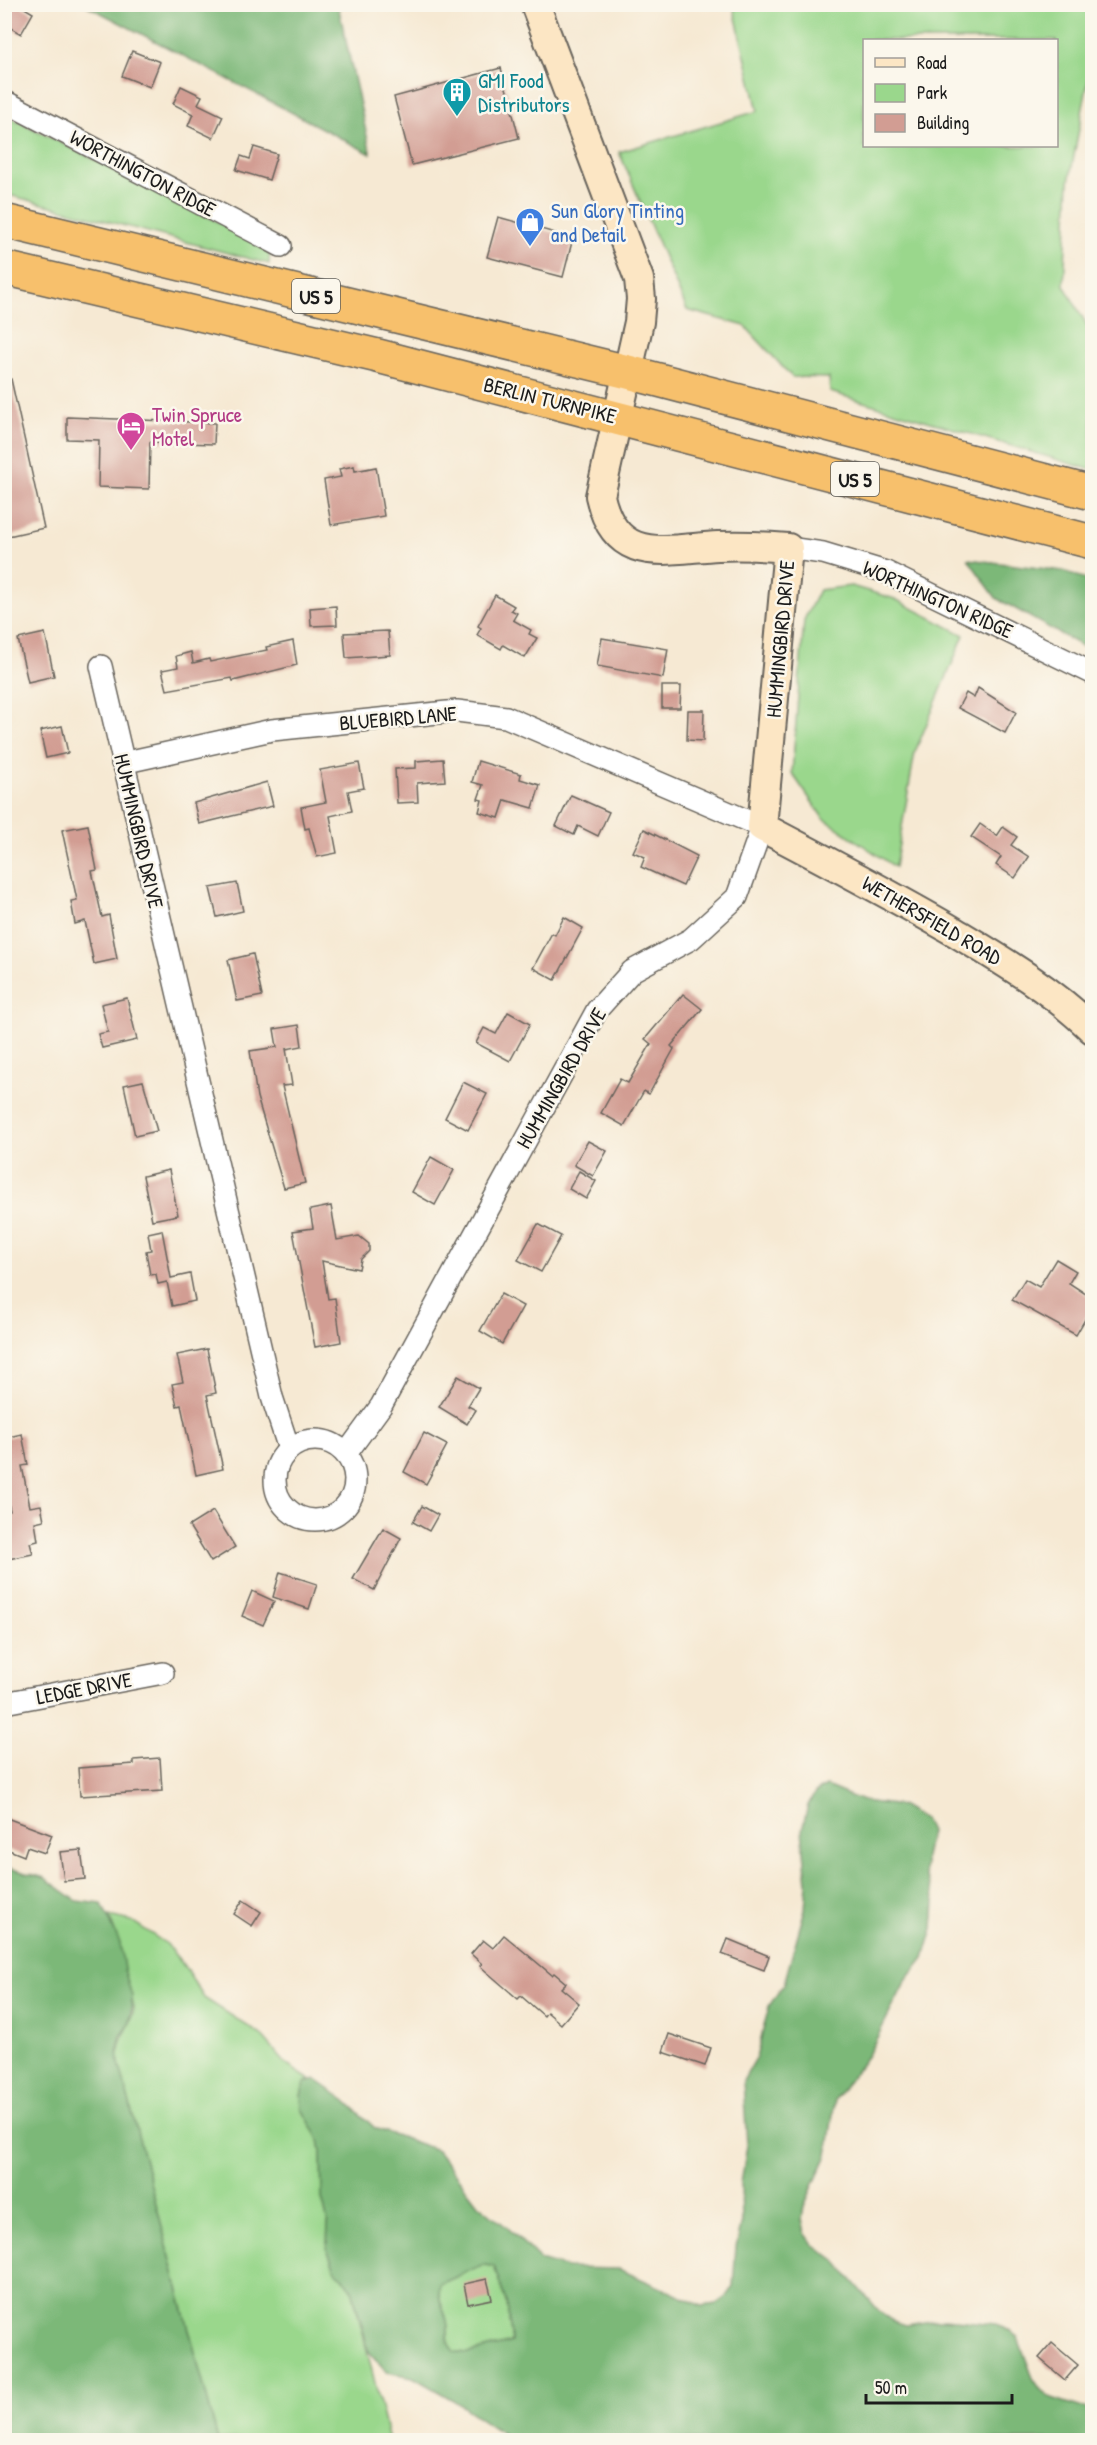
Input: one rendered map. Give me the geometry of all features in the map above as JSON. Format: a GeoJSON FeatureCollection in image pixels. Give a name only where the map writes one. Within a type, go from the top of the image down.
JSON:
{"type":"FeatureCollection","features":[{"type":"Feature","properties":{"kind":"highway","name":"US 5"},"geometry":{"type":"LineString","coordinates":[[4,221],[628,372],[1092,493]]}},
{"type":"Feature","properties":{"kind":"highway","name":"BERLIN TURNPIKE"},"geometry":{"type":"LineString","coordinates":[[4,268],[378,356],[1092,542]]}},
{"type":"Feature","properties":{"kind":"street","name":"WORTHINGTON RIDGE"},"geometry":{"type":"LineString","coordinates":[[534,4],[639,279],[641,299],[639,322],[600,496],[604,517],[617,535],[635,546],[654,552],[717,546],[789,548],[843,558],[886,572],[1092,673]]}},
{"type":"Feature","properties":{"kind":"street","name":"WORTHINGTON RIDGE"},"geometry":{"type":"LineString","coordinates":[[4,101],[281,246]]}},
{"type":"Feature","properties":{"kind":"street","name":"HUMMINGBIRD DRIVE"},"geometry":{"type":"LineString","coordinates":[[346,1454],[381,1406],[597,1010],[632,971],[691,939],[737,897],[762,827],[789,548]]}},
{"type":"Feature","properties":{"kind":"street","name":"HUMMINGBIRD DRIVE"},"geometry":{"type":"LineString","coordinates":[[101,666],[272,1396],[289,1449]]}},
{"type":"Feature","properties":{"kind":"street","name":"BLUEBIRD LANE"},"geometry":{"type":"LineString","coordinates":[[122,763],[272,730],[457,711],[506,717],[762,827]]}},
{"type":"Feature","properties":{"kind":"street","name":"WETHERSFIELD ROAD"},"geometry":{"type":"LineString","coordinates":[[762,827],[885,891],[1006,963],[1076,1013],[1092,1029]]}},
{"type":"Feature","properties":{"kind":"street"},"geometry":{"type":"LineString","coordinates":[[317,1440],[332,1444],[346,1454],[355,1478],[350,1500],[342,1511],[331,1518],[311,1521],[290,1512],[276,1494],[276,1468],[289,1449],[303,1441],[317,1440]]}},
{"type":"Feature","properties":{"kind":"street","name":"LEDGE DRIVE"},"geometry":{"type":"LineString","coordinates":[[4,1703],[163,1672]]}},
{"type":"Feature","properties":{"kind":"green space"},"geometry":{"type":"Polygon","coordinates":[[[86,5],[338,5],[371,154],[86,5]]]}},
{"type":"Feature","properties":{"kind":"green space"},"geometry":{"type":"Polygon","coordinates":[[[733,5],[1092,5],[1092,60],[1069,182],[1064,285],[1092,334],[1092,470],[830,392],[829,378],[792,377],[745,326],[687,310],[619,152],[758,111],[733,5]]]}},
{"type":"Feature","properties":{"kind":"green space"},"geometry":{"type":"Polygon","coordinates":[[[4,114],[270,248],[269,264],[5,194],[4,114]]]}},
{"type":"Feature","properties":{"kind":"green space"},"geometry":{"type":"Polygon","coordinates":[[[968,559],[1063,571],[1092,581],[1092,652],[996,598],[968,559]]]}},
{"type":"Feature","properties":{"kind":"green space"},"geometry":{"type":"Polygon","coordinates":[[[851,586],[895,599],[964,635],[915,752],[895,867],[823,818],[792,773],[804,620],[819,590],[851,586]]]}},
{"type":"Feature","properties":{"kind":"green space"},"geometry":{"type":"Polygon","coordinates":[[[826,1786],[863,1801],[902,1806],[924,1819],[930,1831],[925,1872],[935,1901],[933,1928],[924,1958],[906,1981],[868,2055],[835,2100],[827,2155],[804,2206],[802,2220],[805,2233],[813,2244],[835,2260],[880,2312],[891,2320],[906,2325],[944,2319],[996,2324],[1008,2329],[1018,2338],[1033,2378],[1041,2390],[1052,2398],[1092,2411],[1092,2440],[512,2440],[453,2400],[413,2377],[387,2372],[369,2352],[352,2289],[335,2269],[327,2249],[328,2223],[322,2198],[321,2151],[319,2139],[302,2109],[301,2096],[304,2083],[316,2080],[345,2100],[375,2128],[437,2150],[478,2204],[509,2229],[540,2260],[567,2268],[619,2269],[702,2306],[716,2304],[726,2297],[733,2286],[736,2247],[742,2222],[741,2183],[747,2145],[743,2081],[756,2058],[769,2006],[784,1984],[805,1909],[807,1883],[802,1830],[808,1805],[815,1793],[826,1786]],[[482,2265],[440,2284],[439,2294],[447,2321],[448,2341],[455,2352],[469,2353],[512,2342],[507,2305],[494,2266],[482,2265]]]}},
{"type":"Feature","properties":{"kind":"green space"},"geometry":{"type":"Polygon","coordinates":[[[5,1867],[45,1878],[77,1901],[102,1904],[120,1943],[124,1969],[132,1996],[130,2024],[121,2036],[118,2049],[119,2063],[218,2440],[5,2440],[5,1867]]]}},
{"type":"Feature","properties":{"kind":"green space"},"geometry":{"type":"Polygon","coordinates":[[[109,1916],[132,1921],[165,1943],[182,1963],[204,1998],[260,2034],[287,2065],[310,2080],[304,2083],[301,2096],[302,2109],[319,2139],[322,2198],[328,2223],[327,2249],[335,2269],[352,2289],[389,2440],[218,2440],[119,2063],[120,2046],[132,2018],[133,2005],[118,1942],[109,1916]]]}},
{"type":"Feature","properties":{"kind":"green space"},"geometry":{"type":"Polygon","coordinates":[[[482,2265],[494,2266],[507,2305],[512,2342],[469,2353],[455,2352],[448,2341],[447,2321],[439,2299],[440,2284],[482,2265]]]}},
{"type":"Feature","properties":{"kind":"building"},"geometry":{"type":"Polygon","coordinates":[[[4,4],[18,4],[33,13],[21,34],[4,24],[4,4]]]}},
{"type":"Feature","properties":{"kind":"building"},"geometry":{"type":"Polygon","coordinates":[[[132,51],[160,62],[150,87],[122,76],[132,51]]]}},
{"type":"Feature","properties":{"kind":"building","name":"GMI Food Distributors"},"geometry":{"type":"Polygon","coordinates":[[[501,68],[519,138],[412,165],[394,97],[501,68]]]}},
{"type":"Feature","properties":{"kind":"building"},"geometry":{"type":"Polygon","coordinates":[[[181,86],[202,96],[198,104],[223,116],[213,138],[188,126],[193,114],[173,104],[181,86]]]}},
{"type":"Feature","properties":{"kind":"building"},"geometry":{"type":"Polygon","coordinates":[[[254,147],[277,154],[269,180],[236,170],[241,156],[250,159],[254,147]]]}},
{"type":"Feature","properties":{"kind":"building","name":"Sun Glory Tinting and Detail"},"geometry":{"type":"Polygon","coordinates":[[[498,217],[573,238],[563,277],[487,257],[498,217]]]}},
{"type":"Feature","properties":{"kind":"building"},"geometry":{"type":"Polygon","coordinates":[[[11,379],[44,528],[4,537],[4,380],[11,379]]]}},
{"type":"Feature","properties":{"kind":"building","name":"Twin Spruce Motel"},"geometry":{"type":"Polygon","coordinates":[[[67,417],[215,423],[214,444],[150,442],[149,489],[98,487],[99,440],[67,439],[67,417]]]}},
{"type":"Feature","properties":{"kind":"building"},"geometry":{"type":"Polygon","coordinates":[[[354,466],[355,471],[376,467],[384,516],[331,525],[324,480],[341,477],[339,469],[354,466]]]}},
{"type":"Feature","properties":{"kind":"building"},"geometry":{"type":"Polygon","coordinates":[[[495,595],[514,606],[511,610],[517,613],[513,620],[531,630],[529,634],[537,638],[525,658],[503,645],[501,649],[477,635],[481,628],[478,626],[495,595]]]}},
{"type":"Feature","properties":{"kind":"building"},"geometry":{"type":"Polygon","coordinates":[[[336,606],[337,625],[311,626],[310,608],[336,606]]]}},
{"type":"Feature","properties":{"kind":"building"},"geometry":{"type":"Polygon","coordinates":[[[388,631],[390,655],[346,658],[344,633],[388,631]]]}},
{"type":"Feature","properties":{"kind":"building"},"geometry":{"type":"Polygon","coordinates":[[[45,633],[54,676],[28,682],[18,639],[45,633]]]}},
{"type":"Feature","properties":{"kind":"building"},"geometry":{"type":"Polygon","coordinates":[[[602,638],[668,649],[663,678],[597,666],[602,638]]]}},
{"type":"Feature","properties":{"kind":"building"},"geometry":{"type":"Polygon","coordinates":[[[293,641],[297,665],[233,681],[232,678],[167,690],[162,670],[178,667],[176,656],[191,652],[193,663],[209,659],[210,662],[267,650],[266,647],[293,641]]]}},
{"type":"Feature","properties":{"kind":"building"},"geometry":{"type":"Polygon","coordinates":[[[662,686],[681,686],[680,708],[662,708],[662,686]]]}},
{"type":"Feature","properties":{"kind":"building"},"geometry":{"type":"Polygon","coordinates":[[[978,688],[1016,712],[1005,733],[958,708],[966,693],[974,698],[978,688]]]}},
{"type":"Feature","properties":{"kind":"building"},"geometry":{"type":"Polygon","coordinates":[[[688,710],[704,710],[703,741],[687,740],[688,710]]]}},
{"type":"Feature","properties":{"kind":"building"},"geometry":{"type":"Polygon","coordinates":[[[62,726],[68,753],[46,758],[40,731],[62,726]]]}},
{"type":"Feature","properties":{"kind":"building"},"geometry":{"type":"Polygon","coordinates":[[[443,759],[445,781],[417,783],[418,802],[397,803],[395,769],[416,768],[416,761],[443,759]]]}},
{"type":"Feature","properties":{"kind":"building"},"geometry":{"type":"Polygon","coordinates":[[[478,761],[521,774],[520,779],[540,785],[533,808],[505,800],[499,818],[479,812],[482,800],[478,799],[483,785],[472,782],[478,761]]]}},
{"type":"Feature","properties":{"kind":"building"},"geometry":{"type":"Polygon","coordinates":[[[359,763],[364,788],[348,791],[352,811],[330,816],[337,853],[317,857],[309,828],[305,829],[301,807],[326,802],[320,770],[359,763]]]}},
{"type":"Feature","properties":{"kind":"building"},"geometry":{"type":"Polygon","coordinates":[[[267,782],[273,806],[199,824],[194,803],[267,782]]]}},
{"type":"Feature","properties":{"kind":"building"},"geometry":{"type":"Polygon","coordinates":[[[571,795],[609,812],[598,836],[578,826],[574,835],[556,826],[571,795]]]}},
{"type":"Feature","properties":{"kind":"building"},"geometry":{"type":"Polygon","coordinates":[[[980,824],[997,836],[1003,827],[1017,837],[1011,845],[1029,857],[1015,878],[996,865],[1001,857],[971,837],[980,824]]]}},
{"type":"Feature","properties":{"kind":"building"},"geometry":{"type":"Polygon","coordinates":[[[88,825],[97,870],[92,871],[102,917],[109,915],[117,959],[94,964],[85,921],[75,924],[71,901],[77,900],[62,830],[88,825]]]}},
{"type":"Feature","properties":{"kind":"building"},"geometry":{"type":"Polygon","coordinates":[[[644,829],[697,856],[683,886],[641,867],[645,857],[633,852],[644,829]]]}},
{"type":"Feature","properties":{"kind":"building"},"geometry":{"type":"Polygon","coordinates":[[[237,883],[243,911],[217,917],[210,888],[237,883]]]}},
{"type":"Feature","properties":{"kind":"building"},"geometry":{"type":"Polygon","coordinates":[[[564,917],[583,928],[555,980],[533,968],[552,933],[555,935],[564,917]]]}},
{"type":"Feature","properties":{"kind":"building"},"geometry":{"type":"Polygon","coordinates":[[[253,954],[262,996],[237,1001],[228,960],[253,954]]]}},
{"type":"Feature","properties":{"kind":"building"},"geometry":{"type":"Polygon","coordinates":[[[683,994],[702,1009],[671,1046],[674,1049],[649,1094],[644,1091],[624,1126],[601,1113],[620,1079],[628,1083],[651,1044],[645,1039],[683,994]]]}},
{"type":"Feature","properties":{"kind":"building"},"geometry":{"type":"Polygon","coordinates":[[[127,998],[137,1040],[102,1048],[98,1034],[108,1032],[101,1004],[127,998]]]}},
{"type":"Feature","properties":{"kind":"building"},"geometry":{"type":"Polygon","coordinates":[[[508,1012],[530,1024],[510,1061],[476,1043],[484,1028],[496,1034],[508,1012]]]}},
{"type":"Feature","properties":{"kind":"building"},"geometry":{"type":"Polygon","coordinates":[[[299,1025],[302,1046],[286,1049],[292,1085],[282,1086],[305,1183],[284,1188],[257,1097],[250,1051],[277,1047],[274,1029],[299,1025]]]}},
{"type":"Feature","properties":{"kind":"building"},"geometry":{"type":"Polygon","coordinates":[[[143,1081],[157,1131],[135,1136],[124,1085],[143,1081]]]}},
{"type":"Feature","properties":{"kind":"building"},"geometry":{"type":"Polygon","coordinates":[[[463,1082],[487,1094],[468,1130],[445,1118],[463,1082]]]}},
{"type":"Feature","properties":{"kind":"building"},"geometry":{"type":"Polygon","coordinates":[[[588,1141],[607,1151],[593,1176],[574,1165],[588,1141]]]}},
{"type":"Feature","properties":{"kind":"building"},"geometry":{"type":"Polygon","coordinates":[[[431,1157],[454,1170],[435,1205],[412,1192],[431,1157]]]}},
{"type":"Feature","properties":{"kind":"building"},"geometry":{"type":"Polygon","coordinates":[[[169,1170],[178,1215],[152,1220],[143,1176],[169,1170]]]}},
{"type":"Feature","properties":{"kind":"building"},"geometry":{"type":"Polygon","coordinates":[[[579,1171],[596,1181],[586,1199],[569,1189],[579,1171]]]}},
{"type":"Feature","properties":{"kind":"building"},"geometry":{"type":"Polygon","coordinates":[[[331,1206],[337,1240],[359,1236],[369,1244],[369,1251],[361,1259],[359,1269],[322,1261],[328,1299],[335,1298],[341,1342],[315,1347],[293,1231],[313,1228],[310,1210],[331,1206]]]}},
{"type":"Feature","properties":{"kind":"building"},"geometry":{"type":"Polygon","coordinates":[[[538,1224],[561,1236],[541,1272],[518,1260],[538,1224]]]}},
{"type":"Feature","properties":{"kind":"building"},"geometry":{"type":"Polygon","coordinates":[[[162,1230],[171,1278],[190,1274],[195,1301],[172,1306],[167,1282],[158,1284],[156,1274],[150,1275],[146,1251],[151,1250],[148,1233],[162,1230]]]}},
{"type":"Feature","properties":{"kind":"building"},"geometry":{"type":"Polygon","coordinates":[[[1056,1259],[1076,1271],[1069,1283],[1092,1298],[1092,1307],[1076,1335],[1012,1300],[1025,1279],[1039,1287],[1056,1259]]]}},
{"type":"Feature","properties":{"kind":"building"},"geometry":{"type":"Polygon","coordinates":[[[501,1294],[523,1306],[502,1344],[480,1331],[501,1294]]]}},
{"type":"Feature","properties":{"kind":"building"},"geometry":{"type":"Polygon","coordinates":[[[207,1349],[216,1393],[207,1395],[223,1469],[196,1475],[181,1405],[177,1406],[172,1384],[183,1382],[177,1355],[207,1349]]]}},
{"type":"Feature","properties":{"kind":"building"},"geometry":{"type":"Polygon","coordinates":[[[458,1376],[479,1388],[468,1406],[476,1410],[467,1424],[439,1407],[458,1376]]]}},
{"type":"Feature","properties":{"kind":"building"},"geometry":{"type":"Polygon","coordinates":[[[424,1433],[447,1445],[426,1484],[404,1472],[424,1433]]]}},
{"type":"Feature","properties":{"kind":"building"},"geometry":{"type":"Polygon","coordinates":[[[22,1434],[28,1465],[22,1466],[30,1507],[41,1505],[44,1520],[35,1522],[38,1541],[30,1543],[33,1554],[8,1559],[4,1540],[4,1512],[10,1511],[4,1483],[4,1438],[22,1434]]]}},
{"type":"Feature","properties":{"kind":"building"},"geometry":{"type":"Polygon","coordinates":[[[422,1506],[438,1515],[429,1531],[413,1522],[422,1506]]]}},
{"type":"Feature","properties":{"kind":"building"},"geometry":{"type":"Polygon","coordinates":[[[213,1511],[235,1547],[211,1562],[189,1526],[213,1511]]]}},
{"type":"Feature","properties":{"kind":"building"},"geometry":{"type":"Polygon","coordinates":[[[383,1528],[401,1538],[374,1590],[353,1579],[383,1528]]]}},
{"type":"Feature","properties":{"kind":"building"},"geometry":{"type":"Polygon","coordinates":[[[280,1572],[317,1584],[309,1609],[273,1597],[280,1572]]]}},
{"type":"Feature","properties":{"kind":"building"},"geometry":{"type":"Polygon","coordinates":[[[252,1591],[274,1601],[263,1625],[242,1616],[252,1591]]]}},
{"type":"Feature","properties":{"kind":"building"},"geometry":{"type":"Polygon","coordinates":[[[160,1758],[162,1791],[80,1796],[78,1768],[134,1764],[134,1760],[160,1758]]]}},
{"type":"Feature","properties":{"kind":"building"},"geometry":{"type":"Polygon","coordinates":[[[4,1817],[52,1835],[45,1853],[27,1847],[24,1856],[4,1848],[4,1817]]]}},
{"type":"Feature","properties":{"kind":"building"},"geometry":{"type":"Polygon","coordinates":[[[81,1850],[85,1879],[64,1881],[60,1852],[81,1850]]]}},
{"type":"Feature","properties":{"kind":"building"},"geometry":{"type":"Polygon","coordinates":[[[243,1900],[261,1912],[252,1926],[234,1914],[243,1900]]]}},
{"type":"Feature","properties":{"kind":"building"},"geometry":{"type":"Polygon","coordinates":[[[504,1935],[552,1975],[554,1973],[566,1983],[561,1988],[579,2003],[561,2024],[547,2012],[544,2016],[521,1996],[518,1999],[480,1966],[482,1964],[471,1954],[483,1940],[493,1948],[504,1935]]]}},
{"type":"Feature","properties":{"kind":"building"},"geometry":{"type":"Polygon","coordinates":[[[728,1939],[769,1956],[764,1970],[722,1954],[728,1939]]]}},
{"type":"Feature","properties":{"kind":"building"},"geometry":{"type":"Polygon","coordinates":[[[669,2034],[711,2048],[705,2066],[663,2052],[669,2034]]]}},
{"type":"Feature","properties":{"kind":"building"},"geometry":{"type":"Polygon","coordinates":[[[487,2279],[492,2299],[468,2304],[464,2284],[487,2279]]]}},
{"type":"Feature","properties":{"kind":"building"},"geometry":{"type":"Polygon","coordinates":[[[1052,2343],[1078,2365],[1065,2380],[1039,2358],[1052,2343]]]}},
{"type":"Feature","properties":{"kind":"place","name":"GMI Food Distributors"},"geometry":{"type":"Point","coordinates":[457,118]}},
{"type":"Feature","properties":{"kind":"place","name":"Sun Glory Tinting and Detail"},"geometry":{"type":"Point","coordinates":[530,248]}},
{"type":"Feature","properties":{"kind":"place","name":"Twin Spruce Motel"},"geometry":{"type":"Point","coordinates":[131,452]}}]}
